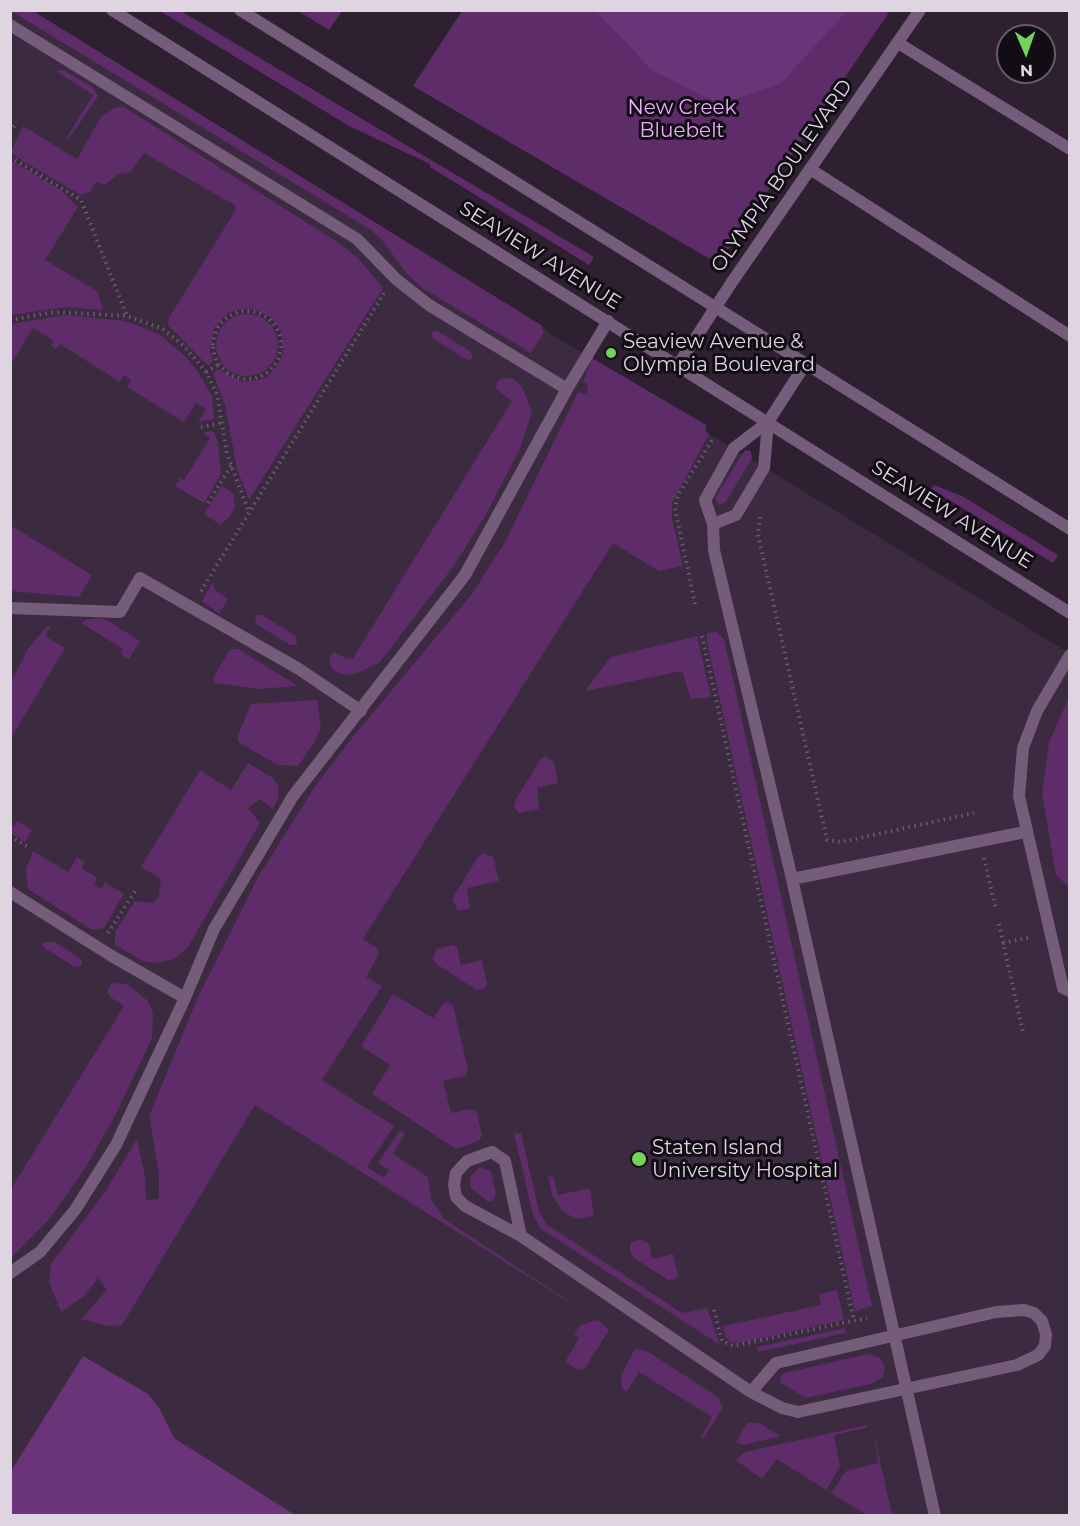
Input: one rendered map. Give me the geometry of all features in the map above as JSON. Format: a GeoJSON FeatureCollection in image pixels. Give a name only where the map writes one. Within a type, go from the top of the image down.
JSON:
{"type":"FeatureCollection","features":[{"type":"Feature","properties":{"kind":"street","name":"SEAVIEW AVENUE"},"geometry":{"type":"LineString","coordinates":[[112,10],[1070,613]]}},
{"type":"Feature","properties":{"kind":"street"},"geometry":{"type":"LineString","coordinates":[[240,10],[1070,529]]}},
{"type":"Feature","properties":{"kind":"street","name":"OLYMPIA BOULEVARD"},"geometry":{"type":"LineString","coordinates":[[678,365],[715,306],[920,10]]}},
{"type":"Feature","properties":{"kind":"street"},"geometry":{"type":"LineString","coordinates":[[10,25],[357,239],[394,277],[429,305],[567,388]]}},
{"type":"Feature","properties":{"kind":"street"},"geometry":{"type":"LineString","coordinates":[[898,43],[1070,149]]}},
{"type":"Feature","properties":{"kind":"street"},"geometry":{"type":"LineString","coordinates":[[810,170],[1070,336]]}},
{"type":"Feature","properties":{"kind":"street"},"geometry":{"type":"LineString","coordinates":[[10,1273],[40,1252],[75,1210],[116,1145],[185,998],[214,929],[292,796],[361,711],[465,575],[567,388],[608,321]]}},
{"type":"Feature","properties":{"kind":"street"},"geometry":{"type":"LineString","coordinates":[[806,363],[768,422],[734,448],[705,500],[712,524],[714,550],[792,879],[935,1515]]}},
{"type":"Feature","properties":{"kind":"street"},"geometry":{"type":"LineString","coordinates":[[712,524],[736,515],[764,468],[768,422]]}},
{"type":"Feature","properties":{"kind":"street"},"geometry":{"type":"LineString","coordinates":[[10,608],[120,612],[140,578],[299,669],[361,711]]}},
{"type":"Feature","properties":{"kind":"street"},"geometry":{"type":"LineString","coordinates":[[1070,655],[1037,711],[1023,748],[1019,796],[1025,832],[1063,988],[1070,991]]}},
{"type":"Feature","properties":{"kind":"street"},"geometry":{"type":"LineString","coordinates":[[792,879],[1025,832]]}},
{"type":"Feature","properties":{"kind":"street"},"geometry":{"type":"LineString","coordinates":[[10,892],[185,998]]}},
{"type":"Feature","properties":{"kind":"street"},"geometry":{"type":"LineString","coordinates":[[521,1236],[505,1161],[492,1152],[467,1161],[456,1173],[456,1197],[465,1206],[521,1236],[752,1392],[782,1408],[798,1412],[1030,1361],[1045,1346],[1046,1334],[1042,1321],[1034,1313],[1010,1310],[776,1363],[752,1392]]}},
{"type":"Feature","properties":{"kind":"path"},"geometry":{"type":"LineString","coordinates":[[10,132],[16,122]]}},
{"type":"Feature","properties":{"kind":"path"},"geometry":{"type":"LineString","coordinates":[[10,157],[81,200],[127,316]]}},
{"type":"Feature","properties":{"kind":"path"},"geometry":{"type":"LineString","coordinates":[[191,607],[394,277]]}},
{"type":"Feature","properties":{"kind":"path"},"geometry":{"type":"LineString","coordinates":[[10,320],[54,312],[127,316],[163,329],[184,346],[206,372],[217,394],[231,466],[249,513]]}},
{"type":"Feature","properties":{"kind":"path"},"geometry":{"type":"LineString","coordinates":[[242,312],[257,312],[265,316],[277,329],[281,345],[280,354],[277,362],[264,375],[256,378],[239,378],[224,371],[219,364],[213,343],[217,328],[227,317],[242,312]]}},
{"type":"Feature","properties":{"kind":"path"},"geometry":{"type":"LineString","coordinates":[[206,372],[219,364]]}},
{"type":"Feature","properties":{"kind":"path"},"geometry":{"type":"LineString","coordinates":[[201,427],[222,423]]}},
{"type":"Feature","properties":{"kind":"path"},"geometry":{"type":"LineString","coordinates":[[208,502],[231,466]]}},
{"type":"Feature","properties":{"kind":"path"},"geometry":{"type":"LineString","coordinates":[[765,509],[758,522],[758,535],[824,834],[832,848]]}},
{"type":"Feature","properties":{"kind":"path"},"geometry":{"type":"LineString","coordinates":[[702,636],[854,1321]]}},
{"type":"Feature","properties":{"kind":"path"},"geometry":{"type":"LineString","coordinates":[[830,841],[841,842],[974,813]]}},
{"type":"Feature","properties":{"kind":"path"},"geometry":{"type":"LineString","coordinates":[[10,837],[28,847]]}},
{"type":"Feature","properties":{"kind":"path"},"geometry":{"type":"LineString","coordinates":[[982,852],[996,910]]}},
{"type":"Feature","properties":{"kind":"path"},"geometry":{"type":"LineString","coordinates":[[99,947],[136,888]]}},
{"type":"Feature","properties":{"kind":"path"},"geometry":{"type":"LineString","coordinates":[[999,924],[1023,1032]]}},
{"type":"Feature","properties":{"kind":"path"},"geometry":{"type":"LineString","coordinates":[[1003,944],[1036,936]]}},
{"type":"Feature","properties":{"kind":"path"},"geometry":{"type":"LineString","coordinates":[[714,1310],[722,1341],[733,1347],[867,1318]]}},
{"type":"Feature","properties":{"kind":"shaded area","name":"Staten Island University Hospital"},"geometry":{"type":"Polygon","coordinates":[[[10,11],[33,11],[541,325],[552,335],[706,425],[706,432],[1069,653],[1069,1515],[11,1515],[10,11]]]}},
{"type":"Feature","properties":{"kind":"shaded area"},"geometry":{"type":"Polygon","coordinates":[[[596,11],[847,11],[780,84],[719,104],[652,70],[596,11]]]}},
{"type":"Feature","properties":{"kind":"shaded area"},"geometry":{"type":"Polygon","coordinates":[[[83,1356],[148,1394],[159,1408],[174,1438],[295,1515],[11,1515],[11,1471],[83,1356]]]}},
{"type":"Feature","properties":{"kind":"green space"},"geometry":{"type":"Polygon","coordinates":[[[11,11],[33,11],[541,325],[544,332],[531,353],[422,288],[407,274],[382,240],[371,230],[11,11]]]}},
{"type":"Feature","properties":{"kind":"green space"},"geometry":{"type":"Polygon","coordinates":[[[160,11],[181,11],[594,257],[589,265],[430,167],[430,164],[349,126],[160,11]]]}},
{"type":"Feature","properties":{"kind":"green space"},"geometry":{"type":"Polygon","coordinates":[[[298,11],[342,11],[329,30],[298,11]]]}},
{"type":"Feature","properties":{"kind":"green space","name":"New Creek Bluebelt"},"geometry":{"type":"Polygon","coordinates":[[[462,11],[890,11],[725,254],[718,259],[710,259],[413,86],[462,11]]]}},
{"type":"Feature","properties":{"kind":"green space"},"geometry":{"type":"Polygon","coordinates":[[[63,70],[92,87],[98,96],[73,133],[64,142],[93,95],[56,71],[63,70]]]}},
{"type":"Feature","properties":{"kind":"green space"},"geometry":{"type":"Polygon","coordinates":[[[116,107],[124,107],[339,243],[359,259],[383,288],[249,500],[237,469],[225,405],[213,373],[218,369],[242,382],[259,380],[268,376],[277,366],[283,353],[281,331],[271,317],[253,309],[240,309],[228,313],[214,328],[210,350],[213,361],[208,366],[168,325],[169,318],[236,206],[144,153],[131,172],[119,174],[105,185],[96,182],[90,192],[81,195],[16,157],[11,151],[23,126],[77,159],[101,117],[116,107]]]}},
{"type":"Feature","properties":{"kind":"green space"},"geometry":{"type":"Polygon","coordinates":[[[11,160],[59,189],[78,207],[45,260],[97,291],[103,310],[66,307],[11,315],[11,160]]]}},
{"type":"Feature","properties":{"kind":"green space"},"geometry":{"type":"Polygon","coordinates":[[[241,314],[253,314],[269,323],[276,333],[278,345],[276,357],[269,367],[253,376],[241,376],[230,371],[221,362],[216,351],[216,339],[221,328],[230,319],[241,314]]]}},
{"type":"Feature","properties":{"kind":"green space"},"geometry":{"type":"Polygon","coordinates":[[[65,315],[125,321],[159,334],[185,356],[198,372],[212,396],[214,419],[198,422],[206,409],[196,403],[184,422],[127,387],[131,380],[124,375],[120,382],[60,344],[56,349],[51,345],[54,341],[33,328],[11,364],[11,324],[65,315]]]}},
{"type":"Feature","properties":{"kind":"green space"},"geometry":{"type":"Polygon","coordinates":[[[433,331],[438,331],[471,352],[473,359],[467,360],[434,339],[431,336],[433,331]]]}},
{"type":"Feature","properties":{"kind":"green space"},"geometry":{"type":"Polygon","coordinates":[[[592,358],[706,425],[705,430],[709,434],[672,503],[672,518],[683,566],[659,571],[613,543],[363,939],[377,948],[379,954],[366,977],[382,986],[322,1080],[394,1126],[367,1167],[384,1178],[389,1170],[378,1163],[400,1130],[405,1134],[393,1154],[428,1177],[431,1199],[444,1219],[591,1316],[255,1105],[122,1325],[108,1326],[81,1319],[107,1290],[98,1278],[84,1296],[61,1312],[49,1282],[51,1264],[105,1192],[137,1139],[145,1176],[146,1200],[159,1199],[159,1174],[149,1116],[198,997],[258,877],[316,785],[352,738],[472,594],[505,542],[578,392],[586,394],[588,384],[583,382],[592,358]]]}},
{"type":"Feature","properties":{"kind":"green space"},"geometry":{"type":"Polygon","coordinates":[[[504,378],[514,379],[522,387],[532,412],[520,449],[484,518],[453,567],[380,662],[356,674],[344,675],[334,671],[329,662],[331,654],[334,652],[347,659],[353,658],[512,401],[496,389],[497,381],[504,378]]]}},
{"type":"Feature","properties":{"kind":"green space"},"geometry":{"type":"Polygon","coordinates":[[[214,432],[218,442],[221,474],[204,503],[175,486],[180,478],[184,480],[210,438],[203,433],[214,432]]]}},
{"type":"Feature","properties":{"kind":"green space"},"geometry":{"type":"Polygon","coordinates":[[[745,450],[751,451],[752,458],[726,502],[719,505],[715,498],[745,450]]]}},
{"type":"Feature","properties":{"kind":"green space"},"geometry":{"type":"Polygon","coordinates":[[[934,485],[962,496],[1058,555],[1053,563],[931,489],[934,485]]]}},
{"type":"Feature","properties":{"kind":"green space"},"geometry":{"type":"Polygon","coordinates":[[[222,486],[233,493],[235,505],[231,515],[221,525],[204,514],[222,486]]]}},
{"type":"Feature","properties":{"kind":"green space"},"geometry":{"type":"Polygon","coordinates":[[[10,525],[92,575],[79,597],[11,591],[10,525]]]}},
{"type":"Feature","properties":{"kind":"green space"},"geometry":{"type":"Polygon","coordinates":[[[213,582],[214,589],[228,599],[219,614],[202,601],[213,582]]]}},
{"type":"Feature","properties":{"kind":"green space"},"geometry":{"type":"Polygon","coordinates":[[[257,615],[262,615],[296,636],[297,645],[290,645],[256,624],[257,615]]]}},
{"type":"Feature","properties":{"kind":"green space"},"geometry":{"type":"Polygon","coordinates":[[[103,618],[140,641],[129,659],[120,654],[123,649],[81,623],[88,619],[103,618]]]}},
{"type":"Feature","properties":{"kind":"green space"},"geometry":{"type":"Polygon","coordinates":[[[51,626],[45,636],[65,648],[11,738],[11,682],[28,649],[46,627],[51,626]]]}},
{"type":"Feature","properties":{"kind":"green space"},"geometry":{"type":"Polygon","coordinates":[[[717,632],[724,639],[872,1306],[855,1311],[707,642],[707,633],[717,632]]]}},
{"type":"Feature","properties":{"kind":"green space"},"geometry":{"type":"Polygon","coordinates":[[[697,636],[711,697],[691,699],[682,671],[585,691],[611,657],[697,636]]]}},
{"type":"Feature","properties":{"kind":"green space"},"geometry":{"type":"Polygon","coordinates":[[[230,649],[238,649],[298,686],[260,689],[215,683],[213,678],[230,649]]]}},
{"type":"Feature","properties":{"kind":"green space"},"geometry":{"type":"Polygon","coordinates":[[[1069,697],[1069,887],[1056,875],[1042,794],[1049,742],[1069,697]]]}},
{"type":"Feature","properties":{"kind":"green space"},"geometry":{"type":"Polygon","coordinates":[[[317,700],[321,727],[314,743],[298,766],[278,765],[238,742],[238,735],[251,704],[317,700]]]}},
{"type":"Feature","properties":{"kind":"green space"},"geometry":{"type":"Polygon","coordinates":[[[546,756],[554,763],[558,783],[537,788],[539,809],[519,813],[514,807],[516,799],[540,760],[546,756]]]}},
{"type":"Feature","properties":{"kind":"green space"},"geometry":{"type":"Polygon","coordinates":[[[248,763],[273,778],[278,785],[279,796],[273,809],[260,799],[248,808],[260,823],[188,947],[174,959],[158,963],[143,961],[115,945],[115,932],[135,901],[154,903],[159,895],[161,879],[141,867],[200,770],[231,790],[248,763]]]}},
{"type":"Feature","properties":{"kind":"green space"},"geometry":{"type":"Polygon","coordinates":[[[17,821],[32,830],[25,842],[11,833],[11,824],[14,826],[17,821]]]}},
{"type":"Feature","properties":{"kind":"green space"},"geometry":{"type":"Polygon","coordinates":[[[33,851],[68,872],[77,857],[85,862],[82,868],[97,878],[94,884],[101,889],[105,882],[124,894],[104,928],[92,930],[28,889],[26,869],[33,851]]]}},
{"type":"Feature","properties":{"kind":"green space"},"geometry":{"type":"Polygon","coordinates":[[[484,853],[493,857],[499,881],[467,888],[470,908],[458,911],[452,899],[478,857],[484,853]]]}},
{"type":"Feature","properties":{"kind":"green space"},"geometry":{"type":"Polygon","coordinates":[[[55,942],[82,960],[82,966],[75,967],[43,947],[42,944],[55,942]]]}},
{"type":"Feature","properties":{"kind":"green space"},"geometry":{"type":"Polygon","coordinates":[[[452,945],[457,947],[461,965],[482,960],[487,984],[484,989],[476,990],[435,963],[433,958],[437,949],[452,945]]]}},
{"type":"Feature","properties":{"kind":"green space"},"geometry":{"type":"Polygon","coordinates":[[[111,984],[127,984],[148,1001],[153,1013],[152,1038],[116,1114],[86,1167],[51,1217],[11,1258],[11,1189],[124,1006],[110,997],[107,991],[111,984]]]}},
{"type":"Feature","properties":{"kind":"green space"},"geometry":{"type":"Polygon","coordinates":[[[393,994],[433,1018],[443,1004],[447,1002],[453,1005],[468,1070],[465,1076],[443,1081],[451,1113],[471,1109],[477,1112],[482,1136],[478,1141],[456,1149],[372,1094],[390,1065],[361,1046],[393,994]]]}},
{"type":"Feature","properties":{"kind":"green space"},"geometry":{"type":"Polygon","coordinates":[[[521,1133],[539,1211],[546,1224],[682,1313],[707,1308],[720,1345],[541,1229],[533,1214],[514,1134],[521,1133]]]}},
{"type":"Feature","properties":{"kind":"green space"},"geometry":{"type":"Polygon","coordinates":[[[480,1167],[491,1171],[496,1195],[493,1201],[487,1201],[471,1188],[470,1177],[480,1167]]]}},
{"type":"Feature","properties":{"kind":"green space"},"geometry":{"type":"Polygon","coordinates":[[[548,1175],[554,1178],[558,1195],[590,1188],[594,1216],[576,1219],[562,1211],[552,1195],[548,1175]]]}},
{"type":"Feature","properties":{"kind":"green space"},"geometry":{"type":"Polygon","coordinates":[[[640,1239],[649,1244],[652,1259],[673,1254],[678,1275],[676,1279],[668,1280],[634,1258],[630,1252],[630,1243],[640,1239]]]}},
{"type":"Feature","properties":{"kind":"green space"},"geometry":{"type":"Polygon","coordinates":[[[837,1290],[844,1320],[740,1343],[730,1342],[725,1337],[723,1326],[821,1305],[819,1294],[837,1290]]]}},
{"type":"Feature","properties":{"kind":"green space"},"geometry":{"type":"Polygon","coordinates":[[[598,1320],[609,1330],[585,1368],[578,1370],[565,1362],[579,1338],[574,1334],[580,1325],[598,1320]]]}},
{"type":"Feature","properties":{"kind":"green space"},"geometry":{"type":"Polygon","coordinates":[[[845,1328],[846,1333],[758,1352],[757,1347],[845,1328]]]}},
{"type":"Feature","properties":{"kind":"green space"},"geometry":{"type":"Polygon","coordinates":[[[635,1349],[647,1351],[718,1397],[723,1408],[703,1439],[701,1437],[712,1417],[639,1372],[627,1391],[622,1389],[621,1375],[635,1349]]]}},
{"type":"Feature","properties":{"kind":"green space"},"geometry":{"type":"Polygon","coordinates":[[[868,1354],[880,1358],[885,1367],[883,1377],[871,1384],[806,1398],[781,1383],[780,1377],[784,1373],[868,1354]]]}},
{"type":"Feature","properties":{"kind":"green space"},"geometry":{"type":"Polygon","coordinates":[[[747,1423],[759,1423],[781,1436],[743,1445],[736,1442],[747,1423]]]}},
{"type":"Feature","properties":{"kind":"green space"},"geometry":{"type":"Polygon","coordinates":[[[867,1425],[866,1428],[834,1435],[840,1467],[826,1490],[777,1459],[762,1479],[736,1460],[745,1452],[867,1425]]]}},
{"type":"Feature","properties":{"kind":"green space"},"geometry":{"type":"Polygon","coordinates":[[[873,1429],[892,1515],[867,1515],[831,1493],[846,1471],[878,1463],[873,1429]]]}},
{"type":"Feature","properties":{"kind":"place","name":"Seaview Avenue & Olympia Boulevard"},"geometry":{"type":"Point","coordinates":[611,353]}},
{"type":"Feature","properties":{"kind":"place","name":"Staten Island University Hospital"},"geometry":{"type":"Point","coordinates":[639,1159]}}]}
